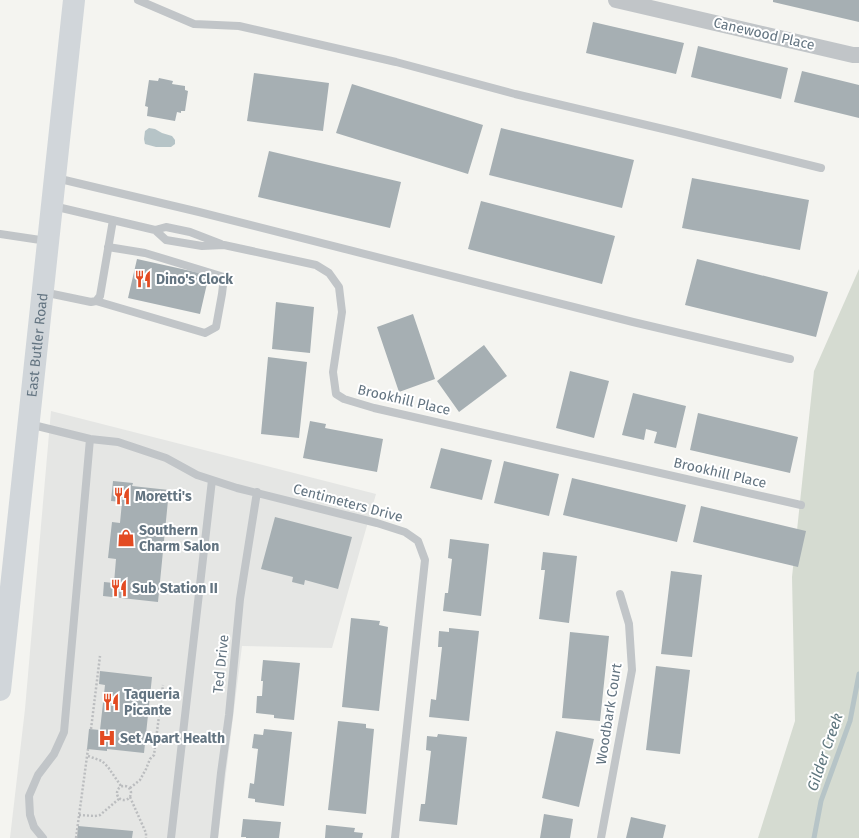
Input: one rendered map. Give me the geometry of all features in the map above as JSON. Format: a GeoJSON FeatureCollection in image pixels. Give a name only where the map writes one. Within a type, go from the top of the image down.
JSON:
{"type":"FeatureCollection","features":[{"type":"Feature","properties":{"kind":"main road","name":"East Butler Road"},"geometry":{"type":"LineString","coordinates":[[0,690],[74,0]]}},
{"type":"Feature","properties":{"kind":"street","name":"Canewood Place"},"geometry":{"type":"LineString","coordinates":[[616,0],[670,6],[853,55],[859,55]]}},
{"type":"Feature","properties":{"kind":"lane"},"geometry":{"type":"LineString","coordinates":[[138,0],[194,24],[239,26],[396,62],[515,94],[821,168]]}},
{"type":"Feature","properties":{"kind":"lane"},"geometry":{"type":"LineString","coordinates":[[55,178],[199,212],[633,322],[790,359]]}},
{"type":"Feature","properties":{"kind":"lane","name":"Brookhill Place"},"geometry":{"type":"LineString","coordinates":[[52,206],[155,230],[166,240],[202,246],[224,245],[316,265],[329,272],[339,287],[342,312],[333,372],[336,394],[344,399],[374,408],[801,505]]}},
{"type":"Feature","properties":{"kind":"lane"},"geometry":{"type":"LineString","coordinates":[[96,301],[100,296],[113,220]]}},
{"type":"Feature","properties":{"kind":"lane"},"geometry":{"type":"LineString","coordinates":[[155,230],[166,227],[190,232],[224,245]]}},
{"type":"Feature","properties":{"kind":"lane"},"geometry":{"type":"LineString","coordinates":[[0,234],[48,242]]}},
{"type":"Feature","properties":{"kind":"lane"},"geometry":{"type":"LineString","coordinates":[[43,292],[91,302],[96,301],[205,333],[216,327],[224,277],[145,253],[108,247]]}},
{"type":"Feature","properties":{"kind":"lane","name":"Centimeters Drive"},"geometry":{"type":"LineString","coordinates":[[29,424],[90,439],[118,442],[166,458],[197,475],[212,480],[237,488],[377,523],[405,532],[418,541],[425,560],[395,838]]}},
{"type":"Feature","properties":{"kind":"lane"},"geometry":{"type":"LineString","coordinates":[[43,838],[34,827],[30,815],[29,796],[38,775],[54,754],[64,732],[90,439]]}},
{"type":"Feature","properties":{"kind":"lane"},"geometry":{"type":"LineString","coordinates":[[171,838],[212,480]]}},
{"type":"Feature","properties":{"kind":"lane","name":"Ted Drive"},"geometry":{"type":"LineString","coordinates":[[214,838],[220,773],[229,715],[240,599],[257,492]]}},
{"type":"Feature","properties":{"kind":"lane","name":"Woodbark Court"},"geometry":{"type":"LineString","coordinates":[[601,838],[632,670],[629,624],[620,594]]}},
{"type":"Feature","properties":{"kind":"path"},"geometry":{"type":"LineString","coordinates":[[91,729],[100,656]]}},
{"type":"Feature","properties":{"kind":"path"},"geometry":{"type":"LineString","coordinates":[[130,788],[140,780],[150,759],[154,755],[162,685]]}},
{"type":"Feature","properties":{"kind":"path"},"geometry":{"type":"LineString","coordinates":[[76,838],[88,749]]}},
{"type":"Feature","properties":{"kind":"path"},"geometry":{"type":"LineString","coordinates":[[88,756],[102,761],[121,786]]}},
{"type":"Feature","properties":{"kind":"path"},"geometry":{"type":"LineString","coordinates":[[121,786],[127,786],[130,788]]}},
{"type":"Feature","properties":{"kind":"path"},"geometry":{"type":"LineString","coordinates":[[121,786],[117,792],[120,798],[126,800],[130,797]]}},
{"type":"Feature","properties":{"kind":"path"},"geometry":{"type":"LineString","coordinates":[[130,788],[132,793],[130,797],[146,833],[146,838]]}},
{"type":"Feature","properties":{"kind":"path"},"geometry":{"type":"LineString","coordinates":[[79,815],[100,815],[120,798]]}},
{"type":"Feature","properties":{"kind":"shaded area"},"geometry":{"type":"Polygon","coordinates":[[[149,128],[172,136],[175,140],[175,144],[171,147],[156,147],[145,144],[145,131],[149,128]]]}},
{"type":"Feature","properties":{"kind":"shaded area"},"geometry":{"type":"Polygon","coordinates":[[[859,269],[859,838],[758,838],[795,721],[792,577],[814,371],[859,269]]]}},
{"type":"Feature","properties":{"kind":"shaded area"},"geometry":{"type":"Polygon","coordinates":[[[51,411],[376,494],[332,648],[242,646],[218,838],[10,838],[25,709],[51,411]]]}},
{"type":"Feature","properties":{"kind":"building"},"geometry":{"type":"Polygon","coordinates":[[[773,0],[859,0],[859,22],[773,2],[773,0]]]}},
{"type":"Feature","properties":{"kind":"building"},"geometry":{"type":"Polygon","coordinates":[[[593,22],[684,43],[676,74],[586,53],[593,22]]]}},
{"type":"Feature","properties":{"kind":"building"},"geometry":{"type":"Polygon","coordinates":[[[698,46],[788,68],[781,99],[691,77],[698,46]]]}},
{"type":"Feature","properties":{"kind":"building"},"geometry":{"type":"Polygon","coordinates":[[[802,71],[859,85],[859,118],[794,102],[802,71]]]}},
{"type":"Feature","properties":{"kind":"building"},"geometry":{"type":"Polygon","coordinates":[[[254,73],[329,83],[323,131],[247,121],[254,73]]]}},
{"type":"Feature","properties":{"kind":"building"},"geometry":{"type":"Polygon","coordinates":[[[159,78],[173,81],[172,84],[185,86],[185,90],[188,91],[185,111],[181,111],[181,113],[177,112],[175,121],[147,116],[148,107],[145,106],[149,80],[158,81],[159,78]]]}},
{"type":"Feature","properties":{"kind":"building"},"geometry":{"type":"Polygon","coordinates":[[[352,84],[483,125],[468,174],[336,133],[352,84]]]}},
{"type":"Feature","properties":{"kind":"building"},"geometry":{"type":"Polygon","coordinates":[[[501,128],[634,160],[622,208],[489,175],[501,128]]]}},
{"type":"Feature","properties":{"kind":"building"},"geometry":{"type":"Polygon","coordinates":[[[269,151],[401,182],[390,228],[258,197],[269,151]]]}},
{"type":"Feature","properties":{"kind":"building"},"geometry":{"type":"Polygon","coordinates":[[[692,178],[809,200],[800,250],[682,228],[692,178]]]}},
{"type":"Feature","properties":{"kind":"building"},"geometry":{"type":"Polygon","coordinates":[[[481,201],[615,236],[602,284],[468,249],[481,201]]]}},
{"type":"Feature","properties":{"kind":"building"},"geometry":{"type":"Polygon","coordinates":[[[137,259],[209,275],[200,314],[128,298],[137,259]]]}},
{"type":"Feature","properties":{"kind":"building"},"geometry":{"type":"Polygon","coordinates":[[[697,259],[828,292],[816,337],[685,305],[697,259]]]}},
{"type":"Feature","properties":{"kind":"building"},"geometry":{"type":"Polygon","coordinates":[[[276,302],[314,307],[310,353],[272,349],[276,302]]]}},
{"type":"Feature","properties":{"kind":"building"},"geometry":{"type":"Polygon","coordinates":[[[413,314],[435,379],[399,392],[377,327],[413,314]]]}},
{"type":"Feature","properties":{"kind":"building"},"geometry":{"type":"Polygon","coordinates":[[[484,345],[507,376],[459,412],[437,381],[484,345]]]}},
{"type":"Feature","properties":{"kind":"building"},"geometry":{"type":"Polygon","coordinates":[[[268,357],[307,362],[299,438],[261,434],[268,357]]]}},
{"type":"Feature","properties":{"kind":"building"},"geometry":{"type":"Polygon","coordinates":[[[570,371],[609,381],[594,438],[556,428],[570,371]]]}},
{"type":"Feature","properties":{"kind":"building"},"geometry":{"type":"Polygon","coordinates":[[[633,393],[686,406],[676,448],[654,443],[657,432],[646,429],[644,440],[622,435],[633,393]]]}},
{"type":"Feature","properties":{"kind":"building"},"geometry":{"type":"Polygon","coordinates":[[[698,413],[798,437],[790,473],[690,450],[698,413]]]}},
{"type":"Feature","properties":{"kind":"building"},"geometry":{"type":"Polygon","coordinates":[[[310,421],[326,424],[325,428],[383,439],[377,472],[303,458],[310,421]]]}},
{"type":"Feature","properties":{"kind":"building"},"geometry":{"type":"Polygon","coordinates":[[[441,448],[492,460],[482,500],[430,488],[441,448]]]}},
{"type":"Feature","properties":{"kind":"building"},"geometry":{"type":"Polygon","coordinates":[[[504,461],[559,474],[549,516],[494,503],[504,461]]]}},
{"type":"Feature","properties":{"kind":"building"},"geometry":{"type":"Polygon","coordinates":[[[572,478],[686,505],[677,542],[563,515],[572,478]]]}},
{"type":"Feature","properties":{"kind":"building"},"geometry":{"type":"Polygon","coordinates":[[[113,481],[133,483],[132,486],[169,490],[158,602],[103,596],[104,582],[114,583],[116,559],[108,558],[112,522],[120,523],[122,502],[111,501],[113,481]]]}},
{"type":"Feature","properties":{"kind":"building"},"geometry":{"type":"Polygon","coordinates":[[[701,506],[806,531],[798,567],[693,542],[701,506]]]}},
{"type":"Feature","properties":{"kind":"building"},"geometry":{"type":"Polygon","coordinates":[[[275,517],[352,537],[338,589],[305,580],[304,585],[292,582],[293,577],[261,569],[275,517]]]}},
{"type":"Feature","properties":{"kind":"building"},"geometry":{"type":"Polygon","coordinates":[[[450,539],[489,544],[481,616],[443,611],[445,593],[448,593],[452,559],[448,558],[450,539]]]}},
{"type":"Feature","properties":{"kind":"building"},"geometry":{"type":"Polygon","coordinates":[[[543,552],[577,556],[569,623],[539,619],[545,570],[541,570],[543,552]]]}},
{"type":"Feature","properties":{"kind":"building"},"geometry":{"type":"Polygon","coordinates":[[[671,571],[702,575],[692,657],[661,654],[671,571]]]}},
{"type":"Feature","properties":{"kind":"building"},"geometry":{"type":"Polygon","coordinates":[[[351,618],[380,621],[379,625],[388,627],[379,711],[342,707],[351,618]]]}},
{"type":"Feature","properties":{"kind":"building"},"geometry":{"type":"Polygon","coordinates":[[[449,628],[479,631],[469,721],[429,717],[431,699],[436,700],[442,647],[438,647],[439,631],[449,632],[449,628]]]}},
{"type":"Feature","properties":{"kind":"building"},"geometry":{"type":"Polygon","coordinates":[[[570,632],[609,636],[600,721],[562,718],[570,632]]]}},
{"type":"Feature","properties":{"kind":"building"},"geometry":{"type":"Polygon","coordinates":[[[263,660],[300,663],[294,720],[274,718],[274,715],[256,713],[257,696],[262,696],[263,681],[261,681],[263,660]]]}},
{"type":"Feature","properties":{"kind":"building"},"geometry":{"type":"Polygon","coordinates":[[[656,666],[690,670],[680,754],[646,750],[656,666]]]}},
{"type":"Feature","properties":{"kind":"building"},"geometry":{"type":"Polygon","coordinates":[[[100,671],[152,677],[144,753],[107,749],[107,751],[87,749],[89,729],[100,730],[105,685],[99,684],[100,671]]]}},
{"type":"Feature","properties":{"kind":"building"},"geometry":{"type":"Polygon","coordinates":[[[338,721],[366,724],[366,728],[374,729],[366,814],[328,810],[338,721]]]}},
{"type":"Feature","properties":{"kind":"building"},"geometry":{"type":"Polygon","coordinates":[[[264,729],[292,732],[284,806],[255,802],[255,799],[248,798],[250,783],[254,784],[258,749],[252,748],[254,734],[263,735],[264,729]]]}},
{"type":"Feature","properties":{"kind":"building"},"geometry":{"type":"Polygon","coordinates":[[[556,731],[594,739],[579,807],[542,798],[556,731]]]}},
{"type":"Feature","properties":{"kind":"building"},"geometry":{"type":"Polygon","coordinates":[[[438,734],[467,737],[457,825],[419,821],[421,804],[425,804],[431,751],[426,750],[427,736],[437,737],[438,734]]]}},
{"type":"Feature","properties":{"kind":"building"},"geometry":{"type":"Polygon","coordinates":[[[544,814],[573,819],[570,838],[540,838],[544,814]]]}},
{"type":"Feature","properties":{"kind":"building"},"geometry":{"type":"Polygon","coordinates":[[[631,817],[666,825],[663,838],[626,838],[631,817]]]}},
{"type":"Feature","properties":{"kind":"building"},"geometry":{"type":"Polygon","coordinates":[[[243,819],[281,822],[279,838],[241,837],[243,819]]]}},
{"type":"Feature","properties":{"kind":"building"},"geometry":{"type":"Polygon","coordinates":[[[326,825],[355,828],[354,832],[363,833],[362,838],[325,838],[326,825]]]}},
{"type":"Feature","properties":{"kind":"building"},"geometry":{"type":"Polygon","coordinates":[[[78,826],[133,831],[132,838],[77,838],[78,826]]]}},
{"type":"Feature","properties":{"kind":"waterway","name":"Gilder Creek"},"geometry":{"type":"LineString","coordinates":[[814,838],[821,801],[850,721],[859,674]]}},
{"type":"Feature","properties":{"kind":"place","name":"Dino's Clock"},"geometry":{"type":"Point","coordinates":[143,279]}},
{"type":"Feature","properties":{"kind":"place","name":"Moretti's"},"geometry":{"type":"Point","coordinates":[122,496]}},
{"type":"Feature","properties":{"kind":"place","name":"Southern Charm Salon"},"geometry":{"type":"Point","coordinates":[126,538]}},
{"type":"Feature","properties":{"kind":"place","name":"Sub Station II"},"geometry":{"type":"Point","coordinates":[119,588]}},
{"type":"Feature","properties":{"kind":"place","name":"Taqueria Picante"},"geometry":{"type":"Point","coordinates":[111,702]}},
{"type":"Feature","properties":{"kind":"place","name":"Set Apart Health"},"geometry":{"type":"Point","coordinates":[107,738]}}]}
